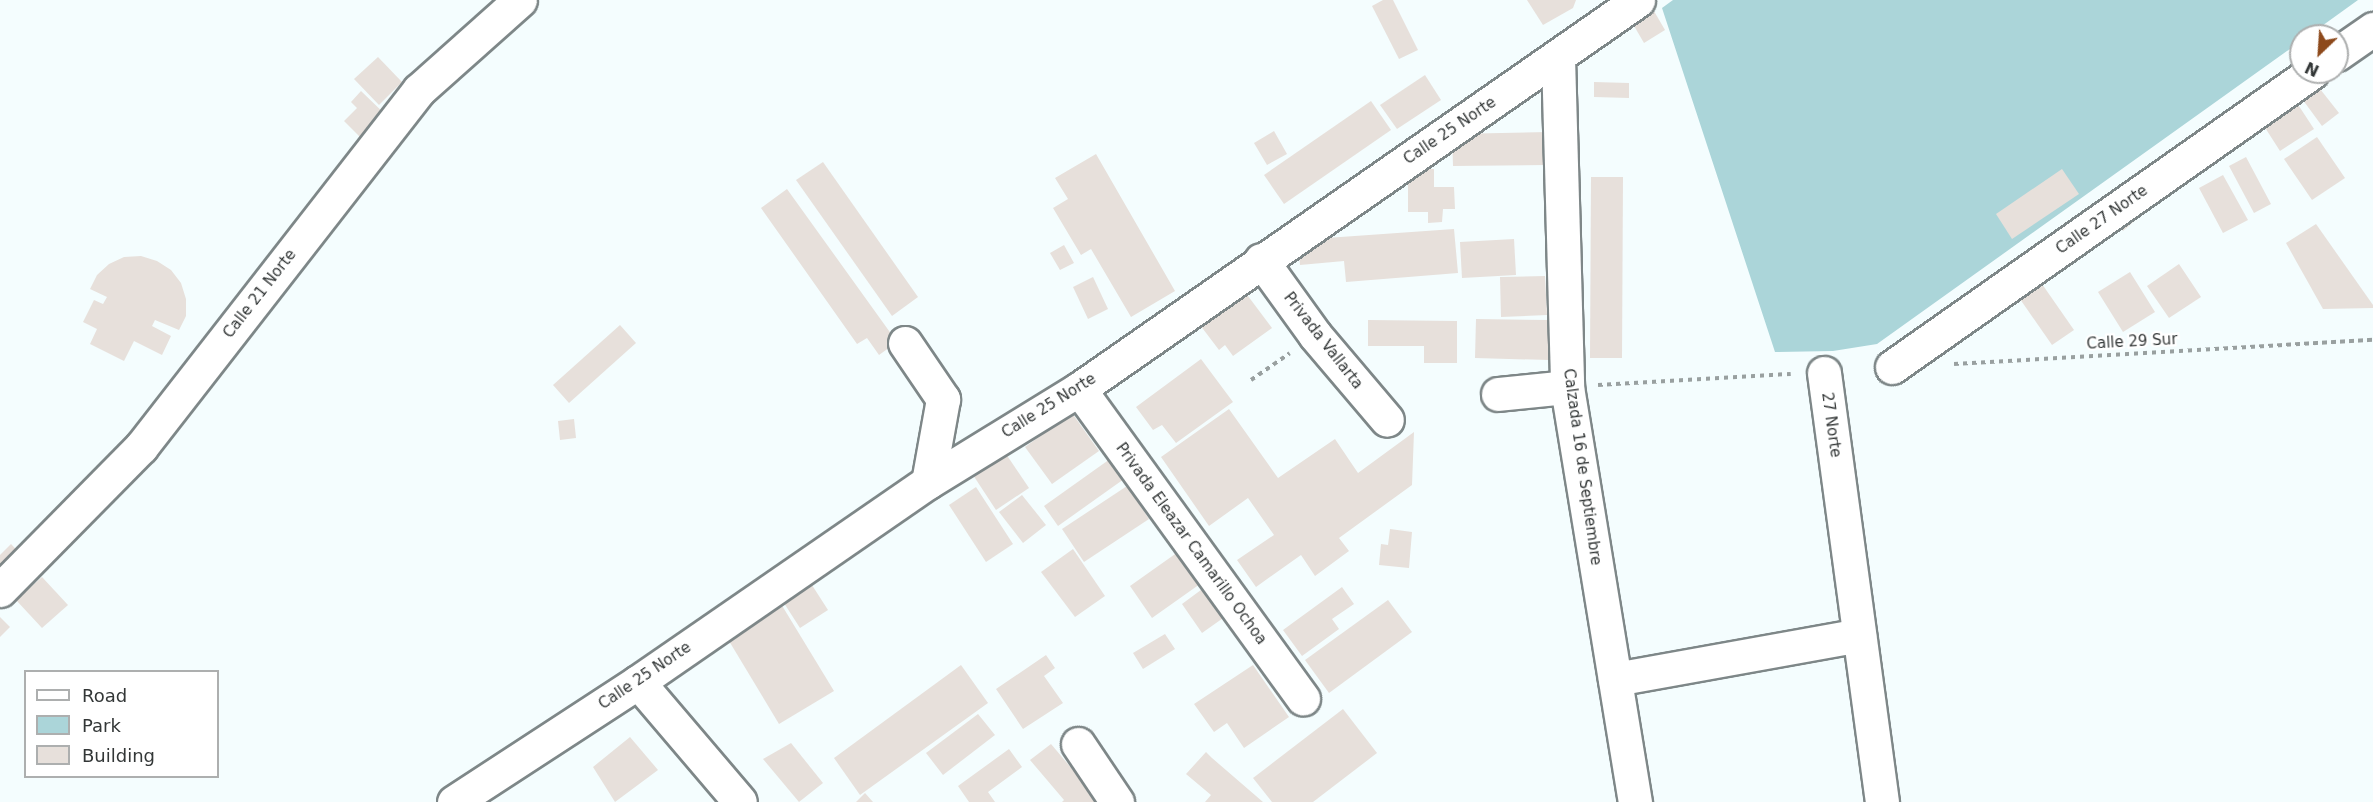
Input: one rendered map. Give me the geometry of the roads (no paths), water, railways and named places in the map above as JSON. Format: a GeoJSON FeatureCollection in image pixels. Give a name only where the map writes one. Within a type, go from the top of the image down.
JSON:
{"type":"FeatureCollection","features":[{"type":"Feature","properties":{"kind":"street","name":"Calle 21 Norte"},"geometry":{"type":"LineString","coordinates":[[0,590],[141,447],[419,90],[520,0]]}},
{"type":"Feature","properties":{"kind":"street"},"geometry":{"type":"LineString","coordinates":[[1590,0],[1590,32]]}},
{"type":"Feature","properties":{"kind":"street","name":"Calle 25 Norte"},"geometry":{"type":"LineString","coordinates":[[454,802],[638,682],[928,482],[1079,389],[1261,260],[1638,0]]}},
{"type":"Feature","properties":{"kind":"street"},"geometry":{"type":"LineString","coordinates":[[2349,46],[2373,29]]}},
{"type":"Feature","properties":{"kind":"street","name":"Calzada 16 de Septiembre"},"geometry":{"type":"LineString","coordinates":[[1558,57],[1567,387],[1635,802]]}},
{"type":"Feature","properties":{"kind":"street","name":"Calle 27 Norte"},"geometry":{"type":"LineString","coordinates":[[1892,367],[2295,84]]}},
{"type":"Feature","properties":{"kind":"street","name":"Privada Vallarta"},"geometry":{"type":"LineString","coordinates":[[1261,260],[1315,334],[1387,420]]}},
{"type":"Feature","properties":{"kind":"street"},"geometry":{"type":"LineString","coordinates":[[905,343],[943,399],[928,482]]}},
{"type":"Feature","properties":{"kind":"street","name":"27 Norte"},"geometry":{"type":"LineString","coordinates":[[1824,373],[1882,802]]}},
{"type":"Feature","properties":{"kind":"street"},"geometry":{"type":"LineString","coordinates":[[1498,394],[1567,387]]}},
{"type":"Feature","properties":{"kind":"street","name":"Privada Eleazar Camarillo Ochoa"},"geometry":{"type":"LineString","coordinates":[[1079,389],[1304,698]]}},
{"type":"Feature","properties":{"kind":"street"},"geometry":{"type":"LineString","coordinates":[[1615,679],[1859,635]]}},
{"type":"Feature","properties":{"kind":"street"},"geometry":{"type":"LineString","coordinates":[[638,682],[740,802]]}},
{"type":"Feature","properties":{"kind":"street"},"geometry":{"type":"LineString","coordinates":[[1078,744],[1117,802]]}}]}
